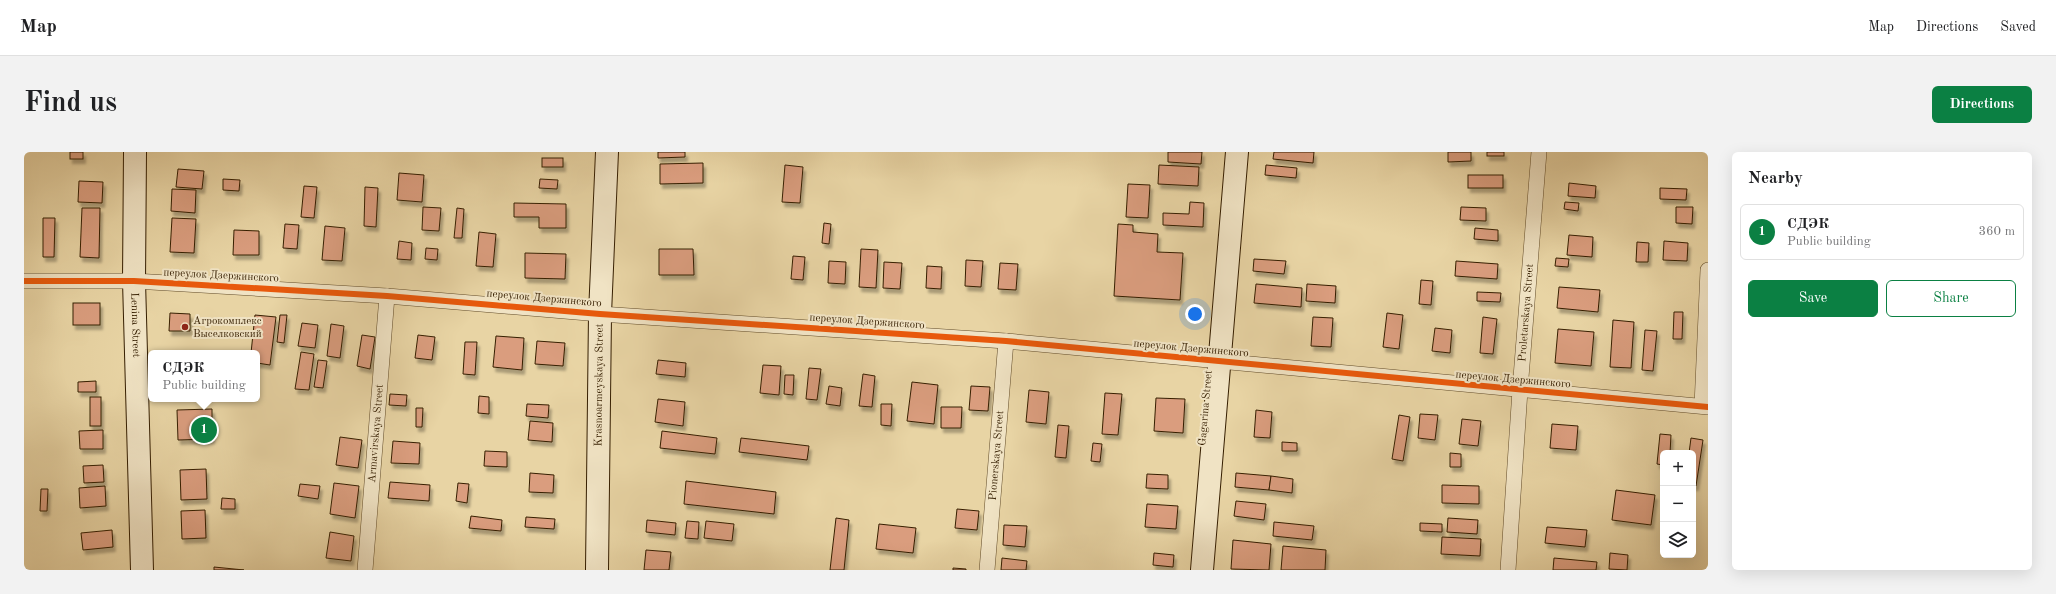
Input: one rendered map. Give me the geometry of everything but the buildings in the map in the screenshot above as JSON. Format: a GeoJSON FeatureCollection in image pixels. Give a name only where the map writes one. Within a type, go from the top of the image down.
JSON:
{"type":"FeatureCollection","features":[{"type":"Feature","properties":{"kind":"street","name":"Lenina Street"},"geometry":{"type":"LineString","coordinates":[[135,152],[134,281],[142,570]]}},
{"type":"Feature","properties":{"kind":"street","name":"Krasnoarmeyskaya Street"},"geometry":{"type":"LineString","coordinates":[[597,570],[600,314],[607,152]]}},
{"type":"Feature","properties":{"kind":"street","name":"Gagarina Street"},"geometry":{"type":"LineString","coordinates":[[1202,570],[1237,152]]}},
{"type":"Feature","properties":{"kind":"street","name":"Proletarskaya Street"},"geometry":{"type":"LineString","coordinates":[[1508,570],[1520,390],[1539,152]]}},
{"type":"Feature","properties":{"kind":"street"},"geometry":{"type":"LineString","coordinates":[[1705,407],[1708,270]]}},
{"type":"Feature","properties":{"kind":"street","name":"переулок Дзержинского"},"geometry":{"type":"LineString","coordinates":[[24,280],[134,281],[387,296],[600,314],[1006,342],[1705,407]]}},
{"type":"Feature","properties":{"kind":"street","name":"Armavirskaya Street"},"geometry":{"type":"LineString","coordinates":[[365,570],[387,296]]}},
{"type":"Feature","properties":{"kind":"street","name":"Pionerskaya Street"},"geometry":{"type":"LineString","coordinates":[[987,570],[1006,342]]}},
{"type":"Feature","properties":{"kind":"cycle path"},"geometry":{"type":"LineString","coordinates":[[24,281],[134,281],[387,296],[600,314],[1006,341],[1708,407]]}},
{"type":"Feature","properties":{"kind":"place","name":"Агрокомплекс Выселковский"},"geometry":{"type":"Point","coordinates":[185,327]}},
{"type":"Feature","properties":{"kind":"place","name":"СДЭК"},"geometry":{"type":"Point","coordinates":[204,430]}}]}
